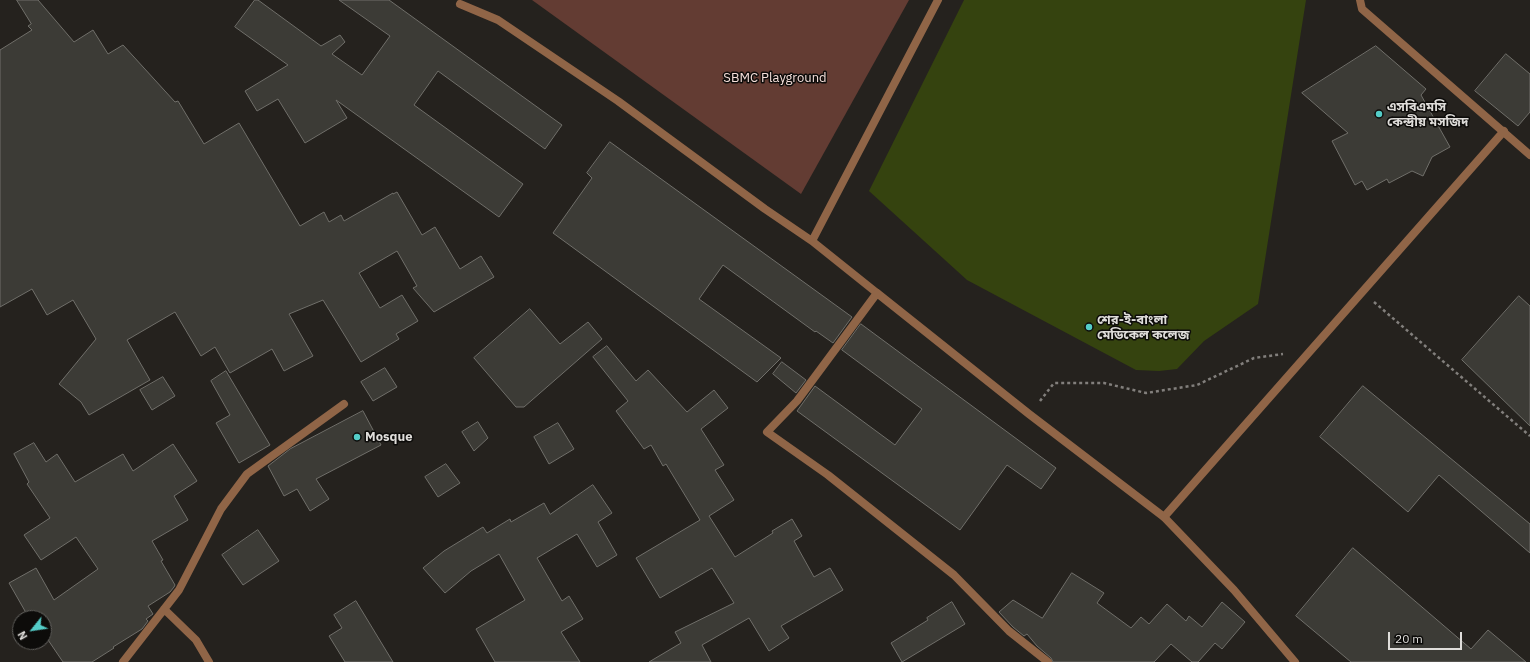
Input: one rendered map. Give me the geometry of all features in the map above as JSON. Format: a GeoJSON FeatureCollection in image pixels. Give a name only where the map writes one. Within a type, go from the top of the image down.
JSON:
{"type":"FeatureCollection","features":[{"type":"Feature","properties":{"kind":"street"},"geometry":{"type":"LineString","coordinates":[[812,241],[938,0]]}},
{"type":"Feature","properties":{"kind":"street"},"geometry":{"type":"LineString","coordinates":[[1360,0],[1362,9],[1530,155]]}},
{"type":"Feature","properties":{"kind":"street"},"geometry":{"type":"LineString","coordinates":[[460,4],[498,20],[618,101],[765,209],[812,241],[1029,414],[1164,517],[1234,590],[1295,662]]}},
{"type":"Feature","properties":{"kind":"street"},"geometry":{"type":"LineString","coordinates":[[1164,517],[1309,351],[1363,293],[1504,131]]}},
{"type":"Feature","properties":{"kind":"street"},"geometry":{"type":"LineString","coordinates":[[878,293],[797,402],[766,432],[828,475],[954,575],[1009,631],[1048,662]]}},
{"type":"Feature","properties":{"kind":"street"},"geometry":{"type":"LineString","coordinates":[[123,662],[179,590],[221,509],[247,474],[344,404]]}},
{"type":"Feature","properties":{"kind":"street"},"geometry":{"type":"LineString","coordinates":[[164,609],[196,640],[209,662]]}},
{"type":"Feature","properties":{"kind":"path"},"geometry":{"type":"LineString","coordinates":[[1363,293],[1530,436]]}},
{"type":"Feature","properties":{"kind":"path"},"geometry":{"type":"LineString","coordinates":[[1029,414],[1054,383],[1104,383],[1146,394],[1197,385],[1254,358],[1309,351]]}},
{"type":"Feature","properties":{"kind":"green space","name":"SBMC Playground"},"geometry":{"type":"Polygon","coordinates":[[[532,0],[909,0],[801,194],[532,0]]]}},
{"type":"Feature","properties":{"kind":"shaded area"},"geometry":{"type":"Polygon","coordinates":[[[964,0],[1306,0],[1258,304],[1204,341],[1177,369],[1159,371],[1136,370],[967,280],[869,191],[964,0]]]}},
{"type":"Feature","properties":{"kind":"building"},"geometry":{"type":"Polygon","coordinates":[[[17,0],[38,0],[74,42],[93,30],[108,54],[123,45],[175,102],[178,101],[204,144],[239,123],[300,226],[324,212],[329,222],[341,215],[344,221],[397,192],[422,235],[435,227],[460,269],[481,256],[494,277],[434,312],[413,288],[417,286],[397,251],[359,273],[380,308],[402,295],[418,321],[396,334],[399,339],[361,362],[323,300],[289,314],[313,356],[284,371],[272,349],[230,373],[215,347],[201,356],[175,312],[127,340],[150,380],[89,415],[81,402],[59,384],[96,339],[73,300],[47,315],[32,289],[0,307],[0,50],[32,30],[28,26],[31,24],[17,0]]]}},
{"type":"Feature","properties":{"kind":"building"},"geometry":{"type":"Polygon","coordinates":[[[255,0],[258,0],[321,46],[340,35],[345,42],[332,54],[362,75],[390,36],[339,0],[389,0],[562,125],[545,149],[438,71],[414,105],[523,184],[499,217],[336,100],[347,118],[305,143],[278,99],[257,111],[245,91],[288,65],[235,27],[255,0]]]}},
{"type":"Feature","properties":{"kind":"building","name":"এসবিএমসি কেন্দ্রীয় মসজিদ"},"geometry":{"type":"Polygon","coordinates":[[[1376,46],[1426,89],[1421,95],[1450,147],[1432,157],[1423,176],[1412,171],[1389,183],[1387,179],[1367,190],[1362,181],[1355,185],[1332,141],[1348,133],[1302,93],[1376,46]]]}},
{"type":"Feature","properties":{"kind":"building"},"geometry":{"type":"Polygon","coordinates":[[[1506,54],[1530,74],[1530,112],[1518,126],[1475,91],[1506,54]]]}},
{"type":"Feature","properties":{"kind":"building"},"geometry":{"type":"Polygon","coordinates":[[[610,142],[852,317],[833,343],[816,331],[815,332],[723,265],[699,299],[781,358],[757,382],[553,233],[592,178],[587,173],[610,142]]]}},
{"type":"Feature","properties":{"kind":"building"},"geometry":{"type":"Polygon","coordinates":[[[1519,296],[1530,306],[1530,426],[1462,360],[1519,296]]]}},
{"type":"Feature","properties":{"kind":"building"},"geometry":{"type":"Polygon","coordinates":[[[530,309],[560,344],[588,322],[602,339],[524,407],[516,407],[474,358],[530,309]]]}},
{"type":"Feature","properties":{"kind":"building"},"geometry":{"type":"Polygon","coordinates":[[[861,324],[1056,468],[1041,489],[1007,465],[960,530],[797,411],[815,386],[895,445],[922,409],[842,350],[861,324]]]}},
{"type":"Feature","properties":{"kind":"building"},"geometry":{"type":"Polygon","coordinates":[[[607,346],[636,381],[648,370],[687,412],[714,390],[728,408],[701,429],[724,465],[715,470],[734,500],[709,516],[735,557],[792,519],[802,536],[794,541],[814,577],[830,568],[843,590],[781,626],[789,638],[769,651],[749,618],[702,645],[711,662],[649,662],[681,643],[675,632],[734,603],[712,568],[660,598],[636,558],[700,520],[666,464],[663,466],[651,445],[644,449],[616,411],[628,401],[593,357],[607,346]]]}},
{"type":"Feature","properties":{"kind":"building"},"geometry":{"type":"Polygon","coordinates":[[[782,362],[806,380],[796,393],[773,374],[782,362]]]}},
{"type":"Feature","properties":{"kind":"building"},"geometry":{"type":"Polygon","coordinates":[[[385,368],[397,387],[373,401],[361,382],[385,368]]]}},
{"type":"Feature","properties":{"kind":"building"},"geometry":{"type":"Polygon","coordinates":[[[226,371],[270,445],[239,463],[216,423],[230,415],[211,381],[226,371]]]}},
{"type":"Feature","properties":{"kind":"building"},"geometry":{"type":"Polygon","coordinates":[[[163,377],[175,396],[152,410],[140,390],[163,377]]]}},
{"type":"Feature","properties":{"kind":"building"},"geometry":{"type":"Polygon","coordinates":[[[1363,386],[1530,524],[1530,553],[1439,475],[1408,512],[1320,437],[1363,386]]]}},
{"type":"Feature","properties":{"kind":"building"},"geometry":{"type":"Polygon","coordinates":[[[363,411],[381,445],[316,479],[329,499],[310,511],[297,489],[284,496],[268,466],[290,449],[363,411]]]}},
{"type":"Feature","properties":{"kind":"building"},"geometry":{"type":"Polygon","coordinates":[[[478,422],[488,438],[474,451],[462,432],[478,422]]]}},
{"type":"Feature","properties":{"kind":"building"},"geometry":{"type":"Polygon","coordinates":[[[558,423],[574,449],[549,464],[534,437],[558,423]]]}},
{"type":"Feature","properties":{"kind":"building"},"geometry":{"type":"Polygon","coordinates":[[[34,443],[46,462],[57,454],[75,482],[123,454],[133,471],[173,444],[197,481],[174,496],[188,520],[152,541],[163,560],[161,561],[175,585],[174,587],[170,592],[148,606],[153,614],[146,619],[148,621],[142,629],[92,662],[63,662],[52,646],[52,610],[24,610],[9,583],[36,568],[54,600],[98,569],[76,537],[41,560],[24,535],[50,518],[27,484],[29,482],[14,454],[34,443]]]}},
{"type":"Feature","properties":{"kind":"building"},"geometry":{"type":"Polygon","coordinates":[[[446,464],[460,483],[438,497],[425,477],[446,464]]]}},
{"type":"Feature","properties":{"kind":"building"},"geometry":{"type":"Polygon","coordinates":[[[593,485],[612,513],[598,522],[617,555],[597,567],[577,534],[537,558],[562,601],[569,596],[583,619],[561,632],[580,662],[495,662],[476,629],[525,600],[499,554],[471,571],[445,593],[423,568],[444,551],[483,527],[487,533],[510,519],[511,522],[544,503],[550,514],[593,485]]]}},
{"type":"Feature","properties":{"kind":"building"},"geometry":{"type":"Polygon","coordinates":[[[258,530],[279,561],[243,585],[222,555],[258,530]]]}},
{"type":"Feature","properties":{"kind":"building"},"geometry":{"type":"Polygon","coordinates":[[[1353,548],[1471,649],[1488,630],[1526,662],[1351,662],[1296,616],[1353,548]]]}},
{"type":"Feature","properties":{"kind":"building"},"geometry":{"type":"Polygon","coordinates":[[[1072,573],[1104,593],[1097,603],[1131,628],[1141,617],[1149,624],[1167,604],[1186,621],[1189,616],[1202,627],[1222,602],[1245,622],[1222,649],[1215,643],[1198,662],[1192,662],[1171,644],[1154,662],[1053,662],[1051,658],[1037,646],[1027,634],[1024,636],[999,612],[1013,600],[1042,618],[1072,573]]]}},
{"type":"Feature","properties":{"kind":"building"},"geometry":{"type":"Polygon","coordinates":[[[356,601],[393,662],[345,662],[329,636],[342,628],[334,615],[356,601]]]}},
{"type":"Feature","properties":{"kind":"building"},"geometry":{"type":"Polygon","coordinates":[[[952,602],[965,624],[902,662],[891,643],[928,620],[927,618],[952,602]]]}},
{"type":"Feature","properties":{"kind":"place","name":"এসবিএমসি কেন্দ্রীয় মসজিদ"},"geometry":{"type":"Point","coordinates":[1379,114]}},
{"type":"Feature","properties":{"kind":"place","name":"শের-ই-বাংলা মেডিকেল কলেজ"},"geometry":{"type":"Point","coordinates":[1089,327]}},
{"type":"Feature","properties":{"kind":"place","name":"Mosque"},"geometry":{"type":"Point","coordinates":[357,437]}}]}
